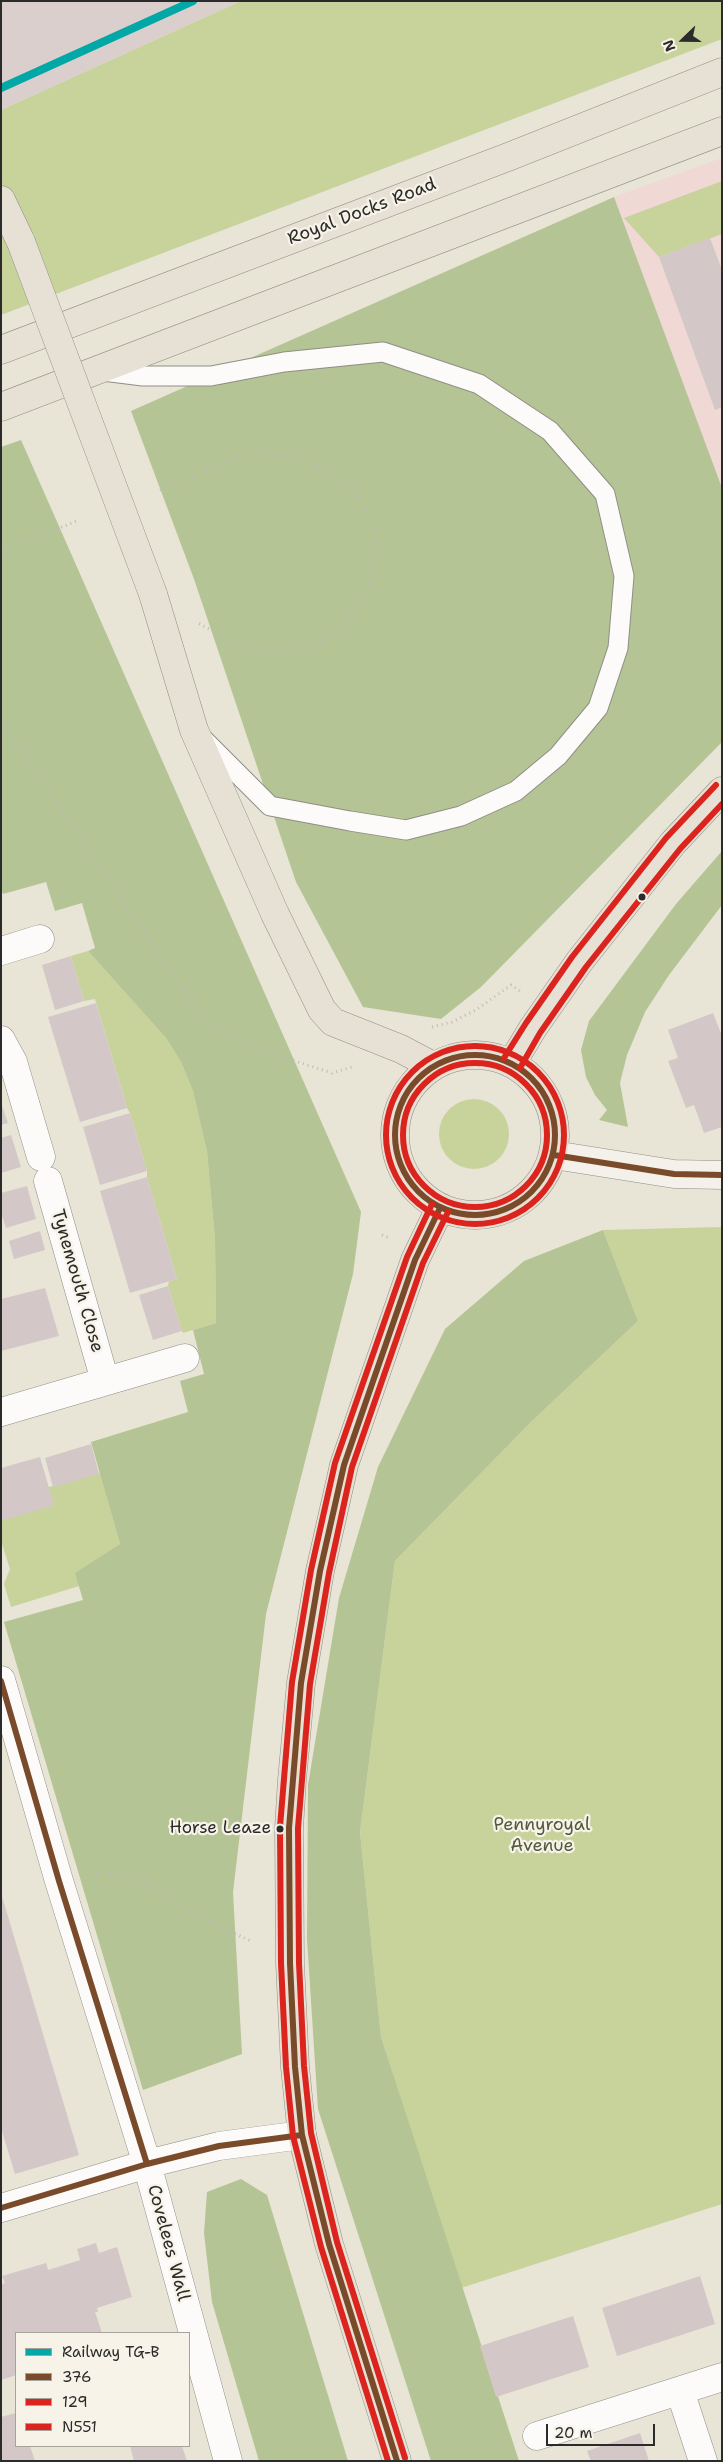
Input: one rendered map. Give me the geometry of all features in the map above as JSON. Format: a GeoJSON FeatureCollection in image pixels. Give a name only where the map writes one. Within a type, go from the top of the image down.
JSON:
{"type":"FeatureCollection","features":[{"type":"Feature","properties":{"kind":"main road","name":"Royal Docks Road"},"geometry":{"type":"LineString","coordinates":[[1,350],[508,157],[722,72]]}},
{"type":"Feature","properties":{"kind":"main road"},"geometry":{"type":"LineString","coordinates":[[1,407],[722,131]]}},
{"type":"Feature","properties":{"kind":"main road"},"geometry":{"type":"LineString","coordinates":[[1,200],[21,242],[153,594],[194,730],[275,914],[322,1010],[333,1022],[401,1049],[433,1066]]}},
{"type":"Feature","properties":{"kind":"main road"},"geometry":{"type":"LineString","coordinates":[[512,1063],[533,1028],[585,954],[673,843],[722,791]]}},
{"type":"Feature","properties":{"kind":"main road"},"geometry":{"type":"LineString","coordinates":[[472,1054],[492,1056],[512,1063],[534,1079],[549,1102],[556,1128],[554,1155],[542,1181],[522,1202],[496,1214],[468,1216],[440,1208],[424,1198],[410,1184],[401,1167],[395,1149],[394,1130],[398,1111],[406,1093],[418,1078],[433,1066],[452,1058],[472,1054]]}},
{"type":"Feature","properties":{"kind":"main road"},"geometry":{"type":"LineString","coordinates":[[397,2461],[329,2244],[302,2135],[295,2067],[290,1963],[289,1828],[302,1683],[320,1571],[344,1465],[415,1260],[440,1208]]}},
{"type":"Feature","properties":{"kind":"street"},"geometry":{"type":"LineString","coordinates":[[1,951],[40,939]]}},
{"type":"Feature","properties":{"kind":"street","name":"Tynemouth Close"},"geometry":{"type":"LineString","coordinates":[[1,1040],[13,1062],[105,1381]]}},
{"type":"Feature","properties":{"kind":"street"},"geometry":{"type":"LineString","coordinates":[[554,1155],[674,1174],[722,1176]]}},
{"type":"Feature","properties":{"kind":"street"},"geometry":{"type":"LineString","coordinates":[[1,1412],[185,1358]]}},
{"type":"Feature","properties":{"kind":"street","name":"Covelees Wall"},"geometry":{"type":"LineString","coordinates":[[1,1680],[59,1881],[147,2164],[228,2461]]}},
{"type":"Feature","properties":{"kind":"street"},"geometry":{"type":"LineString","coordinates":[[1,2208],[147,2164],[219,2146],[302,2135]]}},
{"type":"Feature","properties":{"kind":"street"},"geometry":{"type":"LineString","coordinates":[[537,2436],[722,2378]]}},
{"type":"Feature","properties":{"kind":"street"},"geometry":{"type":"LineString","coordinates":[[680,2391],[703,2461]]}},
{"type":"Feature","properties":{"kind":"lane"},"geometry":{"type":"LineString","coordinates":[[101,370],[142,376],[211,376],[284,362],[383,352],[479,384],[550,431],[604,494],[624,576],[618,648],[598,708],[558,756],[516,791],[461,816],[406,830],[270,806],[194,730]]}},
{"type":"Feature","properties":{"kind":"path"},"geometry":{"type":"LineString","coordinates":[[153,594],[191,619],[256,654],[308,648],[340,631],[370,585],[376,537],[355,490],[302,458],[256,449],[160,490]]}},
{"type":"Feature","properties":{"kind":"path"},"geometry":{"type":"LineString","coordinates":[[1,552],[79,520]]}},
{"type":"Feature","properties":{"kind":"path"},"geometry":{"type":"LineString","coordinates":[[1,721],[200,1015],[242,1044],[332,1073],[357,1065]]}},
{"type":"Feature","properties":{"kind":"path"},"geometry":{"type":"LineString","coordinates":[[429,1028],[452,1022],[476,1010],[511,985]]}},
{"type":"Feature","properties":{"kind":"path"},"geometry":{"type":"LineString","coordinates":[[59,1881],[104,1872],[139,1878],[195,1915],[253,1942]]}},
{"type":"Feature","properties":{"kind":"shaded area"},"geometry":{"type":"Polygon","coordinates":[[[1,1],[241,1],[1,110],[1,1]]]}},
{"type":"Feature","properties":{"kind":"shaded area"},"geometry":{"type":"Polygon","coordinates":[[[722,158],[722,488],[614,197],[722,158]]]}},
{"type":"Feature","properties":{"kind":"green space"},"geometry":{"type":"Polygon","coordinates":[[[241,1],[722,1],[722,39],[1,315],[1,110],[241,1]]]}},
{"type":"Feature","properties":{"kind":"green space"},"geometry":{"type":"Polygon","coordinates":[[[722,181],[722,234],[659,257],[624,218],[722,181]]]}},
{"type":"Feature","properties":{"kind":"green space"},"geometry":{"type":"Polygon","coordinates":[[[614,197],[722,488],[722,742],[481,987],[441,1019],[363,1007],[296,882],[194,579],[131,411],[614,197]]]}},
{"type":"Feature","properties":{"kind":"green space"},"geometry":{"type":"Polygon","coordinates":[[[21,440],[361,1212],[353,1274],[266,1614],[233,1892],[242,2054],[143,2090],[4,1622],[83,1600],[75,1573],[120,1544],[91,1442],[188,1412],[180,1381],[204,1374],[193,1330],[216,1323],[215,1239],[207,1152],[193,1091],[181,1062],[166,1038],[88,951],[95,948],[82,903],[55,911],[46,882],[3,894],[1,888],[1,447],[21,440]]]}},
{"type":"Feature","properties":{"kind":"green space"},"geometry":{"type":"Polygon","coordinates":[[[722,851],[722,905],[669,975],[645,1012],[627,1055],[620,1083],[628,1127],[599,1120],[607,1110],[595,1095],[586,1077],[581,1050],[589,1021],[676,904],[722,851]]]}},
{"type":"Feature","properties":{"kind":"green space"},"geometry":{"type":"Polygon","coordinates":[[[88,951],[166,1038],[181,1062],[193,1091],[207,1152],[215,1239],[216,1323],[183,1333],[168,1286],[169,1281],[177,1279],[130,1113],[95,999],[84,1001],[71,956],[88,951]]]}},
{"type":"Feature","properties":{"kind":"green space"},"geometry":{"type":"Polygon","coordinates":[[[474,1099],[493,1105],[503,1115],[509,1134],[503,1153],[493,1163],[474,1169],[455,1163],[445,1153],[439,1134],[445,1115],[455,1105],[474,1099]]]}},
{"type":"Feature","properties":{"kind":"green space","name":"Pennyroyal Avenue"},"geometry":{"type":"Polygon","coordinates":[[[722,1227],[722,2204],[461,2288],[381,2037],[360,1832],[395,1561],[531,1422],[638,1321],[603,1230],[722,1227]]]}},
{"type":"Feature","properties":{"kind":"green space"},"geometry":{"type":"Polygon","coordinates":[[[603,1230],[638,1321],[531,1422],[395,1561],[360,1832],[381,2037],[519,2461],[431,2461],[318,2109],[307,1939],[308,1785],[339,1598],[378,1467],[445,1329],[524,1261],[603,1230]]]}},
{"type":"Feature","properties":{"kind":"green space"},"geometry":{"type":"Polygon","coordinates":[[[100,1473],[120,1544],[76,1573],[79,1586],[11,1607],[4,1584],[10,1569],[1,1541],[1,1521],[49,1487],[100,1473]]]}},
{"type":"Feature","properties":{"kind":"green space"},"geometry":{"type":"Polygon","coordinates":[[[241,2179],[267,2195],[348,2461],[259,2461],[212,2302],[204,2233],[207,2192],[241,2179]]]}},
{"type":"Feature","properties":{"kind":"building"},"geometry":{"type":"Polygon","coordinates":[[[710,238],[722,270],[722,407],[715,410],[659,257],[710,238]]]}},
{"type":"Feature","properties":{"kind":"building"},"geometry":{"type":"Polygon","coordinates":[[[71,956],[84,1001],[55,1010],[42,965],[71,956]]]}},
{"type":"Feature","properties":{"kind":"building"},"geometry":{"type":"Polygon","coordinates":[[[96,1003],[127,1108],[80,1122],[48,1017],[96,1003]]]}},
{"type":"Feature","properties":{"kind":"building"},"geometry":{"type":"Polygon","coordinates":[[[713,1013],[722,1036],[722,1127],[704,1133],[694,1105],[686,1108],[668,1061],[678,1058],[668,1030],[713,1013]]]}},
{"type":"Feature","properties":{"kind":"building"},"geometry":{"type":"Polygon","coordinates":[[[1,1103],[8,1123],[1,1125],[1,1103]]]}},
{"type":"Feature","properties":{"kind":"building"},"geometry":{"type":"Polygon","coordinates":[[[130,1113],[147,1171],[100,1185],[83,1127],[130,1113]]]}},
{"type":"Feature","properties":{"kind":"building"},"geometry":{"type":"Polygon","coordinates":[[[11,1135],[21,1167],[1,1173],[1,1138],[11,1135]]]}},
{"type":"Feature","properties":{"kind":"building"},"geometry":{"type":"Polygon","coordinates":[[[147,1177],[177,1279],[130,1293],[100,1191],[147,1177]]]}},
{"type":"Feature","properties":{"kind":"building"},"geometry":{"type":"Polygon","coordinates":[[[27,1186],[36,1219],[6,1228],[1,1213],[1,1193],[27,1186]]]}},
{"type":"Feature","properties":{"kind":"building"},"geometry":{"type":"Polygon","coordinates":[[[40,1231],[45,1250],[14,1259],[9,1241],[40,1231]]]}},
{"type":"Feature","properties":{"kind":"building"},"geometry":{"type":"Polygon","coordinates":[[[168,1286],[182,1331],[153,1340],[139,1295],[168,1286]]]}},
{"type":"Feature","properties":{"kind":"building"},"geometry":{"type":"Polygon","coordinates":[[[45,1288],[59,1336],[1,1351],[1,1299],[45,1288]]]}},
{"type":"Feature","properties":{"kind":"building"},"geometry":{"type":"Polygon","coordinates":[[[91,1444],[99,1474],[53,1487],[45,1458],[91,1444]]]}},
{"type":"Feature","properties":{"kind":"building"},"geometry":{"type":"Polygon","coordinates":[[[40,1457],[54,1505],[1,1521],[1,1468],[40,1457]]]}},
{"type":"Feature","properties":{"kind":"building"},"geometry":{"type":"Polygon","coordinates":[[[1,1893],[79,2155],[15,2174],[1,2128],[1,1893]]]}},
{"type":"Feature","properties":{"kind":"building"},"geometry":{"type":"Polygon","coordinates":[[[96,2243],[99,2253],[117,2247],[132,2297],[97,2308],[98,2312],[95,2312],[102,2332],[15,2332],[15,2375],[1,2380],[1,2285],[5,2283],[2,2276],[46,2263],[48,2270],[80,2260],[77,2249],[96,2243]]]}},
{"type":"Feature","properties":{"kind":"building"},"geometry":{"type":"Polygon","coordinates":[[[700,2276],[715,2324],[617,2356],[602,2308],[700,2276]]]}},
{"type":"Feature","properties":{"kind":"building"},"geometry":{"type":"Polygon","coordinates":[[[573,2316],[589,2367],[496,2397],[480,2346],[573,2316]]]}},
{"type":"Feature","properties":{"kind":"building"},"geometry":{"type":"Polygon","coordinates":[[[15,2413],[15,2447],[30,2447],[35,2461],[1,2461],[1,2417],[15,2413]]]}},
{"type":"Feature","properties":{"kind":"building"},"geometry":{"type":"Polygon","coordinates":[[[640,2433],[649,2461],[591,2461],[587,2451],[640,2433]]]}},
{"type":"Feature","properties":{"kind":"building"},"geometry":{"type":"Polygon","coordinates":[[[130,2447],[182,2447],[187,2461],[134,2461],[130,2447]]]}},
{"type":"Feature","properties":{"kind":"rail line","name":"TG-B"},"geometry":{"type":"LineString","coordinates":[[1,88],[193,1]]}},
{"type":"Feature","properties":{"kind":"transit line","name":"N551"},"geometry":{"type":"LineString","coordinates":[[504,1058],[572,957],[666,838],[716,785]]}},
{"type":"Feature","properties":{"kind":"transit line","name":"129"},"geometry":{"type":"LineString","coordinates":[[520,1068],[540,1033],[586,967],[680,849],[722,804]]}},
{"type":"Feature","properties":{"kind":"transit line","name":"129"},"geometry":{"type":"LineString","coordinates":[[466,1046],[484,1046],[517,1056],[532,1066],[544,1078],[554,1093],[560,1109],[564,1135],[560,1161],[554,1177],[544,1192],[532,1204],[517,1214],[501,1220],[484,1224],[466,1224],[433,1214],[418,1204],[406,1192],[396,1177],[390,1161],[386,1144],[386,1126],[396,1093],[406,1078],[418,1066],[433,1056],[449,1050],[466,1046]]}},
{"type":"Feature","properties":{"kind":"transit line","name":"376"},"geometry":{"type":"LineString","coordinates":[[483,1055],[513,1064],[532,1078],[542,1090],[549,1104],[554,1119],[555,1135],[554,1151],[549,1166],[542,1180],[532,1192],[520,1202],[498,1212],[483,1215],[467,1215],[452,1212],[430,1202],[408,1180],[396,1151],[395,1127],[398,1112],[408,1090],[430,1068],[459,1056],[483,1055]]}},
{"type":"Feature","properties":{"kind":"transit line","name":"N551"},"geometry":{"type":"LineString","coordinates":[[475,1063],[502,1069],[515,1075],[526,1084],[535,1095],[541,1108],[547,1135],[541,1162],[535,1175],[526,1186],[515,1195],[502,1201],[475,1207],[448,1201],[435,1195],[424,1186],[415,1175],[409,1162],[403,1135],[409,1108],[415,1095],[424,1084],[435,1075],[448,1069],[475,1063]]}},
{"type":"Feature","properties":{"kind":"transit line","name":"376"},"geometry":{"type":"LineString","coordinates":[[554,1155],[674,1174],[722,1175]]}},
{"type":"Feature","properties":{"kind":"transit line","name":"N551"},"geometry":{"type":"LineString","coordinates":[[388,2461],[321,2247],[293,2136],[286,2067],[281,1963],[280,1827],[292,1682],[311,1570],[335,1463],[407,1257],[432,1204]]}},
{"type":"Feature","properties":{"kind":"transit line","name":"376"},"geometry":{"type":"LineString","coordinates":[[397,2461],[329,2244],[302,2135],[295,2067],[290,1963],[289,1828],[301,1683],[320,1571],[344,1465],[415,1260],[440,1208]]}},
{"type":"Feature","properties":{"kind":"transit line","name":"129"},"geometry":{"type":"LineString","coordinates":[[405,2458],[337,2242],[311,2133],[304,2066],[299,1963],[298,1828],[310,1684],[329,1573],[352,1467],[423,1263],[448,1212]]}},
{"type":"Feature","properties":{"kind":"transit line","name":"376"},"geometry":{"type":"LineString","coordinates":[[1,1681],[59,1881],[147,2164]]}},
{"type":"Feature","properties":{"kind":"transit line","name":"376"},"geometry":{"type":"LineString","coordinates":[[1,2208],[147,2164],[219,2146],[302,2135]]}},
{"type":"Feature","properties":{"kind":"place","name":"Horse Leaze"},"geometry":{"type":"Point","coordinates":[280,1829]}}]}
